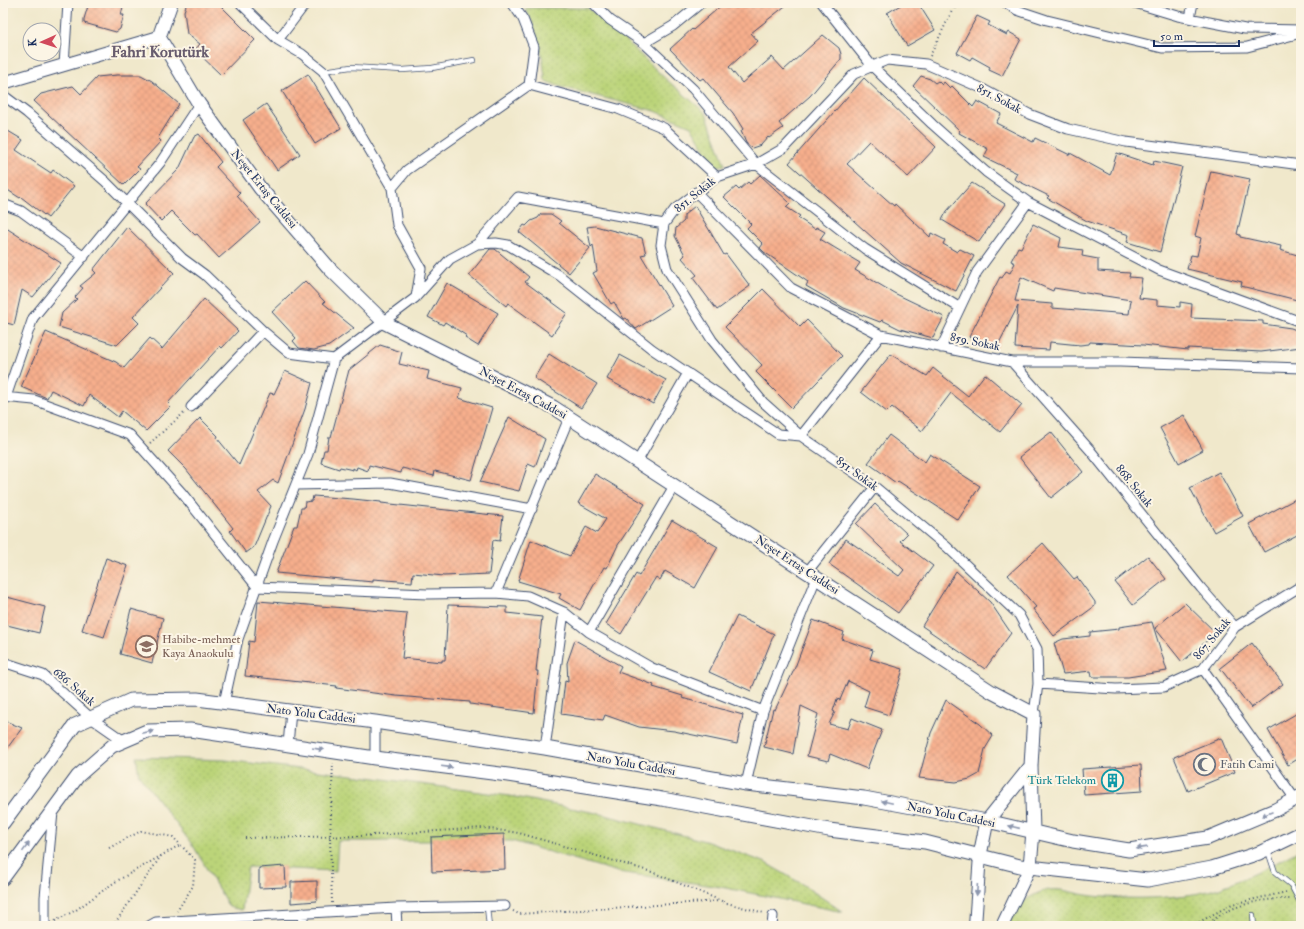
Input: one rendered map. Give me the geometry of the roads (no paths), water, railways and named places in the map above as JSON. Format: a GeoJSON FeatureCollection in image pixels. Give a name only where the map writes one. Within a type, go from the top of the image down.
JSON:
{"type":"FeatureCollection","features":[{"type":"Feature","properties":{"kind":"main road"},"geometry":{"type":"LineString","coordinates":[[159,37],[171,3]]}},
{"type":"Feature","properties":{"kind":"main road","name":"Neşet Ertaş Caddesi"},"geometry":{"type":"LineString","coordinates":[[159,37],[199,104],[260,188],[330,269],[384,323],[553,407],[992,692],[1034,714]]}},
{"type":"Feature","properties":{"kind":"main road","name":"Nato Yolu Caddesi"},"geometry":{"type":"LineString","coordinates":[[5,817],[76,725],[131,700],[197,699],[375,722],[545,748],[746,784],[864,798],[987,821],[1073,841],[1129,850],[1208,838],[1275,810],[1298,797]]}},
{"type":"Feature","properties":{"kind":"main road","name":"851. Sokak"},"geometry":{"type":"LineString","coordinates":[[1030,867],[1033,832],[1031,766],[1034,714]]}},
{"type":"Feature","properties":{"kind":"main road"},"geometry":{"type":"LineString","coordinates":[[3,878],[78,776],[112,746],[147,730],[190,730],[375,758],[516,776],[662,799],[829,830],[925,842],[1030,867],[1148,880],[1212,868],[1267,849],[1301,833]]}},
{"type":"Feature","properties":{"kind":"main road"},"geometry":{"type":"LineString","coordinates":[[980,854],[987,821],[1031,766]]}},
{"type":"Feature","properties":{"kind":"street"},"geometry":{"type":"LineString","coordinates":[[64,65],[68,3]]}},
{"type":"Feature","properties":{"kind":"street"},"geometry":{"type":"LineString","coordinates":[[240,3],[278,40],[302,54],[323,71],[392,188],[397,225],[421,268],[415,298]]}},
{"type":"Feature","properties":{"kind":"street"},"geometry":{"type":"LineString","coordinates":[[278,40],[306,3]]}},
{"type":"Feature","properties":{"kind":"street"},"geometry":{"type":"LineString","coordinates":[[392,188],[407,170],[529,86],[534,47],[523,19],[512,3]]}},
{"type":"Feature","properties":{"kind":"street"},"geometry":{"type":"LineString","coordinates":[[593,3],[610,20],[644,43],[693,89],[756,164],[865,249],[960,308]]}},
{"type":"Feature","properties":{"kind":"street"},"geometry":{"type":"LineString","coordinates":[[644,43],[673,26],[701,3]]}},
{"type":"Feature","properties":{"kind":"street"},"geometry":{"type":"LineString","coordinates":[[822,3],[872,66],[932,124],[986,172],[1028,202],[1159,270],[1301,322]]}},
{"type":"Feature","properties":{"kind":"street"},"geometry":{"type":"LineString","coordinates":[[1006,3],[1017,10],[1047,20],[1162,48],[1247,47],[1301,32]]}},
{"type":"Feature","properties":{"kind":"street"},"geometry":{"type":"LineString","coordinates":[[1135,3],[1190,18],[1245,29],[1301,32]]}},
{"type":"Feature","properties":{"kind":"street"},"geometry":{"type":"LineString","coordinates":[[1190,18],[1193,3]]}},
{"type":"Feature","properties":{"kind":"street"},"geometry":{"type":"LineString","coordinates":[[3,83],[159,37]]}},
{"type":"Feature","properties":{"kind":"street","name":"851. Sokak"},"geometry":{"type":"LineString","coordinates":[[1034,714],[1038,684],[1037,649],[1019,615],[947,547],[875,487],[801,436],[763,402],[704,327],[667,269],[661,245],[664,224],[675,209],[717,177],[756,164],[784,148],[854,74],[887,60],[926,64],[979,87],[1028,114],[1068,129],[1126,142],[1301,165]]}},
{"type":"Feature","properties":{"kind":"street"},"geometry":{"type":"LineString","coordinates":[[529,86],[618,109],[664,128],[717,177]]}},
{"type":"Feature","properties":{"kind":"street"},"geometry":{"type":"LineString","coordinates":[[3,95],[27,113],[105,181],[182,258],[205,275],[263,331],[289,353],[334,359]]}},
{"type":"Feature","properties":{"kind":"street"},"geometry":{"type":"LineString","coordinates":[[199,104],[160,163],[33,318],[4,397],[34,400],[130,435],[182,493],[257,587],[427,594],[496,593],[528,596],[564,612],[589,632],[652,668],[763,711]]}},
{"type":"Feature","properties":{"kind":"street","name":"859. Sokak"},"geometry":{"type":"LineString","coordinates":[[696,192],[791,288],[881,335],[1012,362],[1120,362],[1300,370]]}},
{"type":"Feature","properties":{"kind":"street"},"geometry":{"type":"LineString","coordinates":[[224,703],[238,639],[308,454],[334,359],[384,323],[415,298],[450,259],[477,244],[518,197],[664,224]]}},
{"type":"Feature","properties":{"kind":"street"},"geometry":{"type":"LineString","coordinates":[[941,348],[977,272],[1028,202]]}},
{"type":"Feature","properties":{"kind":"street"},"geometry":{"type":"LineString","coordinates":[[3,204],[21,211],[84,257]]}},
{"type":"Feature","properties":{"kind":"street"},"geometry":{"type":"LineString","coordinates":[[477,244],[496,243],[508,245],[560,276],[652,349],[778,434],[801,436],[881,335]]}},
{"type":"Feature","properties":{"kind":"street"},"geometry":{"type":"LineString","coordinates":[[191,407],[263,331]]}},
{"type":"Feature","properties":{"kind":"street","name":"868. Sokak"},"geometry":{"type":"LineString","coordinates":[[1012,362],[1090,450],[1201,588],[1235,627]]}},
{"type":"Feature","properties":{"kind":"street"},"geometry":{"type":"LineString","coordinates":[[637,462],[688,373]]}},
{"type":"Feature","properties":{"kind":"street"},"geometry":{"type":"LineString","coordinates":[[496,593],[570,418]]}},
{"type":"Feature","properties":{"kind":"street"},"geometry":{"type":"LineString","coordinates":[[296,485],[390,483],[532,509]]}},
{"type":"Feature","properties":{"kind":"street"},"geometry":{"type":"LineString","coordinates":[[589,632],[674,486]]}},
{"type":"Feature","properties":{"kind":"street"},"geometry":{"type":"LineString","coordinates":[[746,784],[763,711],[812,575],[875,487]]}},
{"type":"Feature","properties":{"kind":"street","name":"867. Sokak"},"geometry":{"type":"LineString","coordinates":[[1038,684],[1116,689],[1164,687],[1203,669],[1235,627],[1301,586]]}},
{"type":"Feature","properties":{"kind":"street"},"geometry":{"type":"LineString","coordinates":[[545,748],[564,612]]}},
{"type":"Feature","properties":{"kind":"street","name":"686. Sokak"},"geometry":{"type":"LineString","coordinates":[[3,662],[43,675],[91,718],[124,741]]}},
{"type":"Feature","properties":{"kind":"street"},"geometry":{"type":"LineString","coordinates":[[1203,669],[1298,797]]}},
{"type":"Feature","properties":{"kind":"street"},"geometry":{"type":"LineString","coordinates":[[288,745],[291,711]]}},
{"type":"Feature","properties":{"kind":"street"},"geometry":{"type":"LineString","coordinates":[[375,722],[375,758]]}},
{"type":"Feature","properties":{"kind":"street"},"geometry":{"type":"LineString","coordinates":[[48,925],[45,897],[53,810]]}},
{"type":"Feature","properties":{"kind":"street"},"geometry":{"type":"LineString","coordinates":[[975,926],[980,854]]}},
{"type":"Feature","properties":{"kind":"street"},"geometry":{"type":"LineString","coordinates":[[1002,926],[1030,867]]}},
{"type":"Feature","properties":{"kind":"street"},"geometry":{"type":"LineString","coordinates":[[149,926],[156,922],[230,923],[303,913],[396,908],[505,906]]}},
{"type":"Feature","properties":{"kind":"street"},"geometry":{"type":"LineString","coordinates":[[396,908],[397,926]]}},
{"type":"Feature","properties":{"kind":"street"},"geometry":{"type":"LineString","coordinates":[[303,913],[303,926]]}},
{"type":"Feature","properties":{"kind":"street"},"geometry":{"type":"LineString","coordinates":[[772,926],[773,916]]}},
{"type":"Feature","properties":{"kind":"lane"},"geometry":{"type":"LineString","coordinates":[[323,71],[351,67],[402,70],[432,68],[474,60]]}},
{"type":"Feature","properties":{"kind":"lane"},"geometry":{"type":"LineString","coordinates":[[1267,849],[1275,872],[1291,885],[1301,904]]}},
{"type":"Feature","properties":{"kind":"lane"},"geometry":{"type":"LineString","coordinates":[[487,907],[488,926]]}},
{"type":"Feature","properties":{"kind":"lane"},"geometry":{"type":"LineString","coordinates":[[1254,915],[1254,926]]}},
{"type":"Feature","properties":{"kind":"place","name":"Habibe-mehmet Kaya Anaokulu"},"geometry":{"type":"Point","coordinates":[146,646]}},
{"type":"Feature","properties":{"kind":"place","name":"Fatih Cami"},"geometry":{"type":"Point","coordinates":[1205,764]}},
{"type":"Feature","properties":{"kind":"place","name":"Türk Telekom"},"geometry":{"type":"Point","coordinates":[1112,780]}},
{"type":"Feature","properties":{"kind":"district","name":"Fahri Korutürk"},"geometry":{"type":"Point","coordinates":[160,52]}}]}
